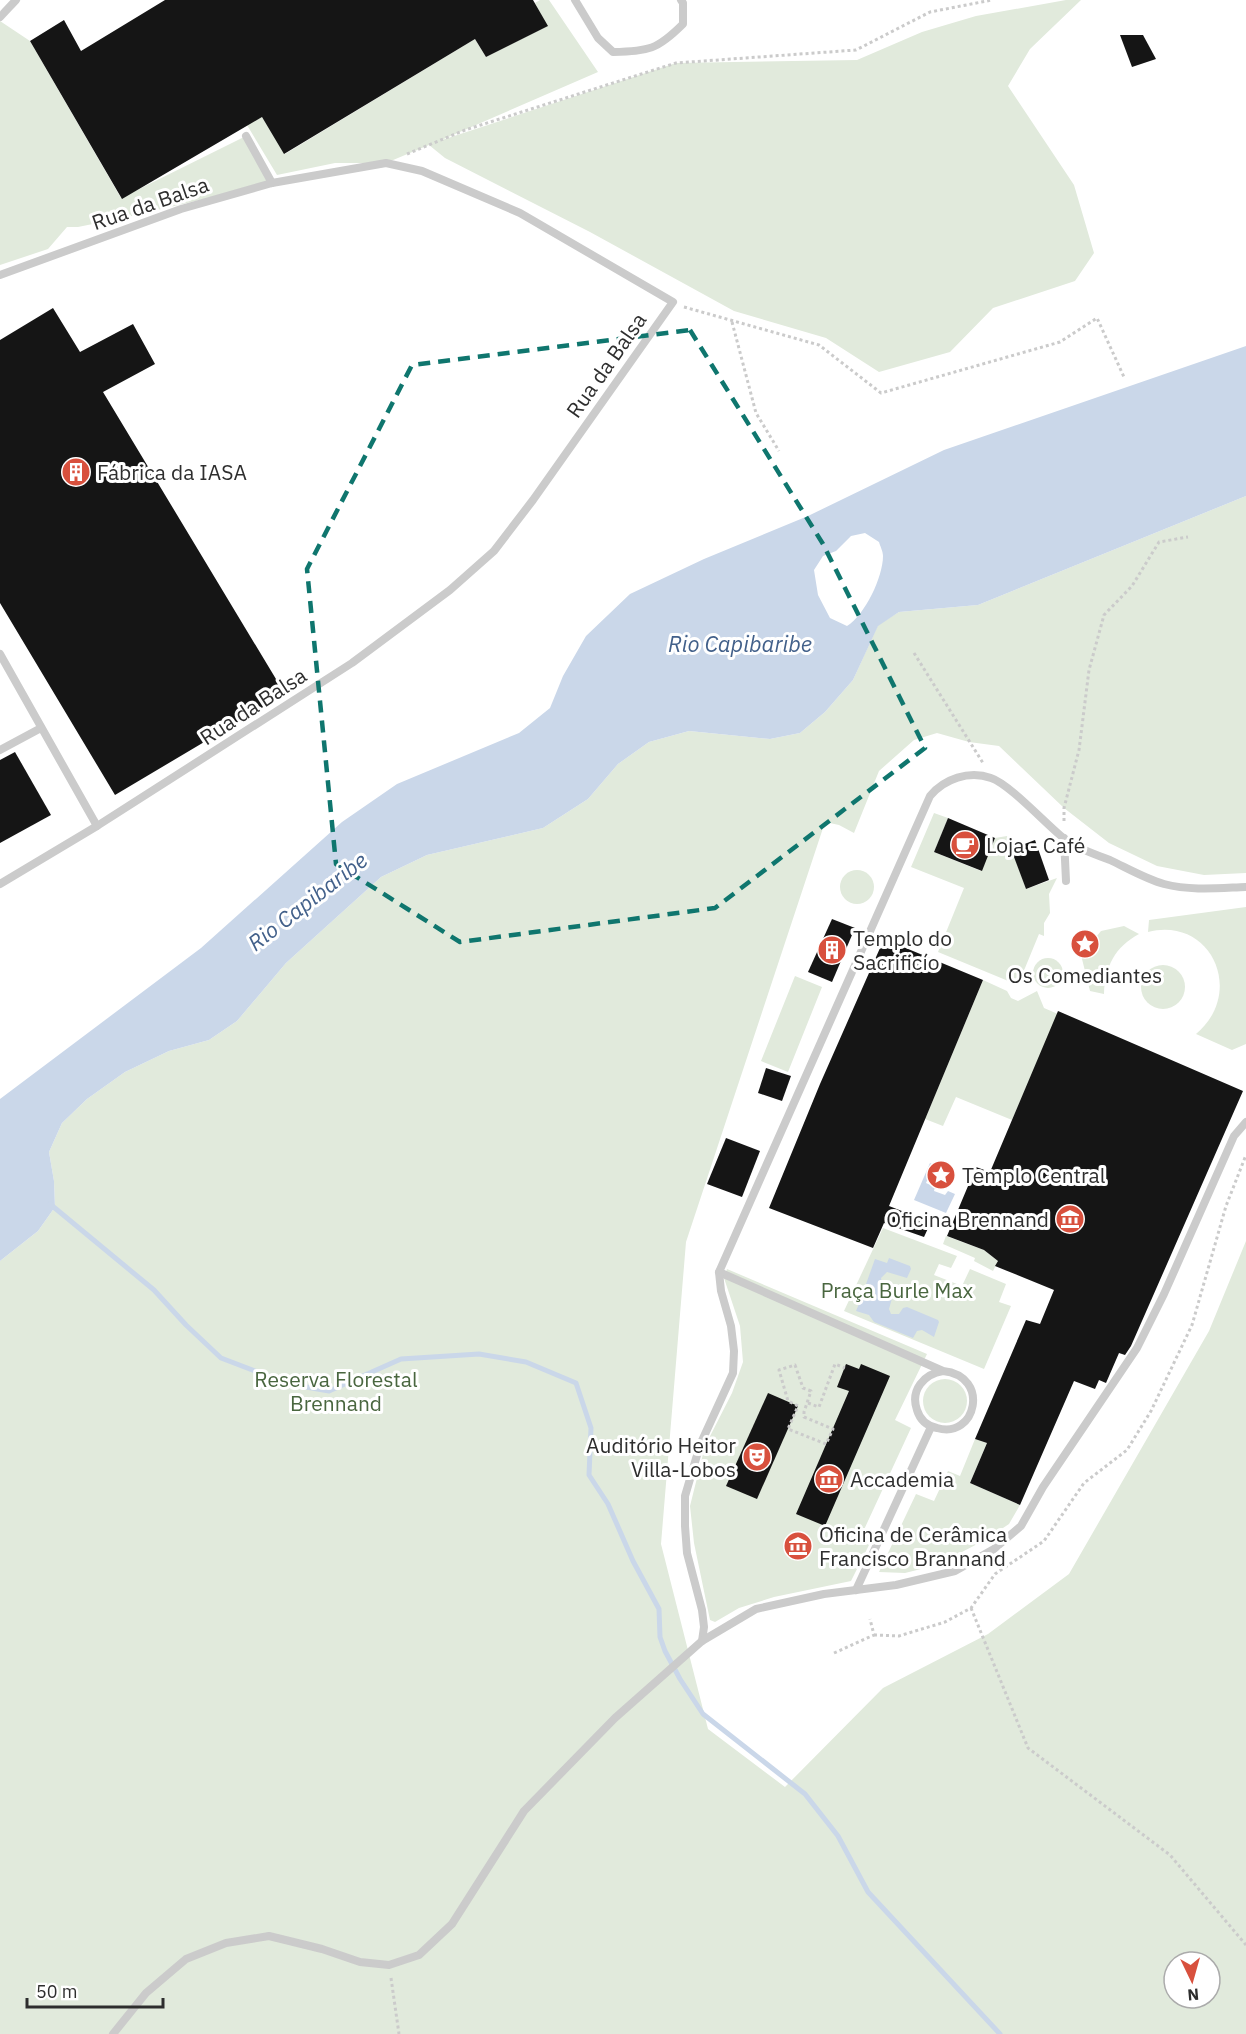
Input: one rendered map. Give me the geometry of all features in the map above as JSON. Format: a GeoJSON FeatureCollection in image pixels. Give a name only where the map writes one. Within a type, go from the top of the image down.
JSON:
{"type":"FeatureCollection","features":[{"type":"Feature","properties":{"kind":"lane"},"geometry":{"type":"LineString","coordinates":[[0,17],[16,0]]}},
{"type":"Feature","properties":{"kind":"lane"},"geometry":{"type":"LineString","coordinates":[[575,0],[598,38],[613,52],[639,52],[664,43],[682,24],[681,0]]}},
{"type":"Feature","properties":{"kind":"lane"},"geometry":{"type":"LineString","coordinates":[[246,136],[272,183]]}},
{"type":"Feature","properties":{"kind":"lane","name":"Rua da Balsa"},"geometry":{"type":"LineString","coordinates":[[0,275],[181,209],[272,183],[386,164],[422,171],[519,213],[673,302],[533,500],[494,551],[450,590],[352,663],[97,826],[0,884]]}},
{"type":"Feature","properties":{"kind":"lane"},"geometry":{"type":"LineString","coordinates":[[0,654],[97,826]]}},
{"type":"Feature","properties":{"kind":"lane"},"geometry":{"type":"LineString","coordinates":[[0,750],[41,728]]}},
{"type":"Feature","properties":{"kind":"lane"},"geometry":{"type":"LineString","coordinates":[[702,1641],[704,1627],[702,1610],[687,1553],[685,1496],[700,1445],[733,1374],[734,1351],[731,1326],[721,1292],[720,1272],[930,796],[937,787],[954,778],[976,774],[993,778],[1064,838],[1089,852],[1164,884],[1205,889],[1246,887]]}},
{"type":"Feature","properties":{"kind":"lane"},"geometry":{"type":"LineString","coordinates":[[1064,838],[1066,881]]}},
{"type":"Feature","properties":{"kind":"lane"},"geometry":{"type":"LineString","coordinates":[[113,2034],[146,1993],[186,1959],[226,1943],[269,1936],[322,1949],[360,1962],[388,1965],[419,1955],[452,1924],[524,1811],[615,1718],[702,1641],[756,1609],[824,1594],[896,1585],[956,1571],[994,1549],[1021,1526],[1043,1487],[1137,1348],[1164,1294],[1234,1136],[1246,1122]]}},
{"type":"Feature","properties":{"kind":"lane"},"geometry":{"type":"LineString","coordinates":[[720,1272],[943,1371],[953,1372],[962,1377],[973,1392],[972,1412],[959,1426],[941,1430],[931,1427],[919,1415],[916,1407],[917,1390],[927,1377],[943,1371]]}},
{"type":"Feature","properties":{"kind":"lane"},"geometry":{"type":"LineString","coordinates":[[856,1590],[931,1427]]}},
{"type":"Feature","properties":{"kind":"path"},"geometry":{"type":"LineString","coordinates":[[407,154],[465,130],[676,63],[856,50],[930,12],[992,0]]}},
{"type":"Feature","properties":{"kind":"path"},"geometry":{"type":"LineString","coordinates":[[673,302],[696,312],[819,345],[881,393],[1060,342],[1097,318],[1124,377]]}},
{"type":"Feature","properties":{"kind":"path"},"geometry":{"type":"LineString","coordinates":[[732,321],[756,413],[778,451]]}},
{"type":"Feature","properties":{"kind":"path"},"geometry":{"type":"LineString","coordinates":[[1064,838],[1064,808],[1080,750],[1089,670],[1104,615],[1132,586],[1159,542],[1188,537]]}},
{"type":"Feature","properties":{"kind":"path"},"geometry":{"type":"LineString","coordinates":[[914,653],[993,778]]}},
{"type":"Feature","properties":{"kind":"path"},"geometry":{"type":"LineString","coordinates":[[834,1653],[874,1635],[899,1636],[945,1622],[971,1608],[995,1574],[1044,1541],[1083,1483],[1127,1450],[1145,1421],[1192,1325],[1226,1206],[1246,1155]]}},
{"type":"Feature","properties":{"kind":"path"},"geometry":{"type":"LineString","coordinates":[[807,1402],[819,1407],[835,1364],[845,1368]]}},
{"type":"Feature","properties":{"kind":"path"},"geometry":{"type":"LineString","coordinates":[[795,1365],[803,1388],[811,1391],[807,1402],[804,1417],[833,1429],[826,1444],[788,1429],[798,1406],[788,1401],[778,1370],[795,1365]]}},
{"type":"Feature","properties":{"kind":"path"},"geometry":{"type":"LineString","coordinates":[[971,1608],[1028,1748],[1170,1855],[1246,1945]]}},
{"type":"Feature","properties":{"kind":"path"},"geometry":{"type":"LineString","coordinates":[[870,1619],[874,1635]]}},
{"type":"Feature","properties":{"kind":"path"},"geometry":{"type":"LineString","coordinates":[[388,1965],[399,2034]]}},
{"type":"Feature","properties":{"kind":"highlighted area"},"geometry":{"type":"Polygon","coordinates":[[[690,330],[823,544],[925,748],[715,908],[460,942],[336,864],[307,569],[412,365],[690,330]]]}},
{"type":"Feature","properties":{"kind":"green space"},"geometry":{"type":"Polygon","coordinates":[[[540,0],[549,0],[598,72],[439,141],[676,63],[857,60],[922,32],[976,16],[1066,0],[1081,0],[1030,49],[1008,86],[1074,185],[1094,253],[1075,281],[993,308],[950,352],[879,372],[826,338],[734,311],[590,232],[445,158],[429,145],[386,163],[335,163],[277,175],[247,125],[262,117],[285,154],[475,39],[486,57],[547,26],[535,3],[540,0]]]}},
{"type":"Feature","properties":{"kind":"green space"},"geometry":{"type":"Polygon","coordinates":[[[0,21],[30,41],[121,198],[246,136],[272,183],[132,216],[78,227],[67,227],[48,249],[0,265],[0,21]]]}},
{"type":"Feature","properties":{"kind":"green space","name":"Reserva Florestal Brennand"},"geometry":{"type":"Polygon","coordinates":[[[1246,496],[1246,873],[1204,875],[1157,866],[1109,843],[1064,808],[999,746],[969,742],[937,733],[914,740],[879,771],[854,833],[839,825],[825,822],[686,1242],[661,1544],[708,1729],[785,1787],[883,1688],[988,1634],[1069,1574],[1209,1331],[1246,1241],[1246,2034],[0,2034],[0,1261],[38,1231],[55,1207],[54,1181],[49,1152],[62,1123],[87,1099],[125,1072],[169,1051],[209,1040],[237,1021],[286,963],[381,877],[427,855],[543,828],[588,799],[618,764],[649,742],[689,731],[770,739],[800,733],[825,712],[853,680],[878,625],[899,612],[978,605],[1246,496]]]}},
{"type":"Feature","properties":{"kind":"green space"},"geometry":{"type":"Polygon","coordinates":[[[934,813],[948,818],[934,852],[981,871],[995,838],[1007,836],[1026,889],[1057,878],[1049,894],[1050,913],[1044,923],[1044,936],[1039,934],[1018,985],[938,952],[964,888],[911,867],[934,813]]]}},
{"type":"Feature","properties":{"kind":"green space"},"geometry":{"type":"Polygon","coordinates":[[[857,870],[869,875],[874,887],[869,899],[857,904],[845,899],[840,887],[845,875],[857,870]]]}},
{"type":"Feature","properties":{"kind":"green space"},"geometry":{"type":"Polygon","coordinates":[[[1246,907],[1246,1044],[1232,1050],[1196,1034],[1211,1017],[1218,998],[1219,979],[1214,961],[1204,946],[1189,935],[1170,930],[1148,932],[1149,920],[1246,907]]]}},
{"type":"Feature","properties":{"kind":"green space"},"geometry":{"type":"Polygon","coordinates":[[[1124,926],[1139,934],[1124,945],[1113,958],[1109,966],[1104,994],[1090,991],[1081,955],[1101,931],[1124,926]]]}},
{"type":"Feature","properties":{"kind":"green space"},"geometry":{"type":"Polygon","coordinates":[[[1048,958],[1059,962],[1063,973],[1059,984],[1048,988],[1037,984],[1033,973],[1037,962],[1048,958]]]}},
{"type":"Feature","properties":{"kind":"green space"},"geometry":{"type":"Polygon","coordinates":[[[1163,965],[1179,971],[1185,987],[1179,1003],[1163,1009],[1147,1003],[1141,987],[1147,971],[1163,965]]]}},
{"type":"Feature","properties":{"kind":"green space"},"geometry":{"type":"Polygon","coordinates":[[[795,976],[822,987],[788,1072],[761,1061],[795,976]]]}},
{"type":"Feature","properties":{"kind":"green space"},"geometry":{"type":"Polygon","coordinates":[[[983,980],[1007,991],[1011,998],[1018,1001],[1037,991],[1044,1008],[1058,1014],[1012,1120],[956,1097],[943,1126],[925,1119],[983,980]]]}},
{"type":"Feature","properties":{"kind":"green space","name":"Praça Burle Max"},"geometry":{"type":"Polygon","coordinates":[[[883,1228],[957,1256],[951,1268],[939,1264],[934,1275],[962,1286],[970,1269],[1006,1284],[999,1302],[1011,1306],[984,1369],[844,1311],[883,1228]]]}},
{"type":"Feature","properties":{"kind":"green space"},"geometry":{"type":"Polygon","coordinates":[[[946,1236],[984,1250],[998,1261],[993,1271],[974,1261],[975,1258],[943,1244],[946,1236]]]}},
{"type":"Feature","properties":{"kind":"green space"},"geometry":{"type":"Polygon","coordinates":[[[727,1269],[927,1354],[895,1420],[911,1428],[862,1534],[872,1539],[851,1581],[774,1597],[739,1608],[715,1622],[710,1620],[694,1543],[690,1506],[705,1446],[732,1393],[743,1362],[740,1326],[724,1278],[727,1269]]]}},
{"type":"Feature","properties":{"kind":"green space"},"geometry":{"type":"Polygon","coordinates":[[[945,1379],[961,1385],[967,1401],[961,1417],[945,1423],[929,1417],[923,1401],[929,1385],[945,1379]]]}},
{"type":"Feature","properties":{"kind":"green space"},"geometry":{"type":"Polygon","coordinates":[[[975,1439],[987,1443],[970,1483],[1020,1505],[1009,1524],[985,1540],[937,1565],[905,1573],[879,1572],[916,1494],[934,1501],[948,1471],[960,1476],[975,1439]]]}},
{"type":"Feature","properties":{"kind":"water","name":"Rio Capibaribe"},"geometry":{"type":"Polygon","coordinates":[[[1246,346],[1246,496],[978,605],[899,612],[878,626],[853,680],[825,712],[800,733],[770,739],[689,731],[649,742],[618,764],[588,799],[543,828],[427,855],[381,877],[286,963],[237,1021],[209,1040],[169,1051],[125,1072],[87,1099],[62,1123],[49,1152],[54,1181],[55,1207],[38,1231],[0,1261],[0,1099],[201,948],[342,822],[397,784],[519,733],[550,708],[563,676],[586,636],[630,594],[704,559],[808,516],[944,450],[1246,346]],[[865,533],[851,536],[836,551],[823,556],[814,570],[818,595],[830,618],[847,626],[854,621],[866,605],[872,595],[882,565],[883,554],[879,542],[865,533]]]}},
{"type":"Feature","properties":{"kind":"water"},"geometry":{"type":"Polygon","coordinates":[[[930,1163],[934,1165],[926,1183],[935,1187],[934,1191],[945,1195],[948,1191],[955,1194],[946,1213],[914,1200],[930,1163]]]}},
{"type":"Feature","properties":{"kind":"water"},"geometry":{"type":"Polygon","coordinates":[[[889,1258],[910,1266],[911,1269],[907,1278],[887,1272],[881,1278],[883,1289],[893,1295],[889,1309],[891,1314],[899,1314],[903,1308],[907,1307],[938,1320],[934,1337],[922,1330],[917,1331],[913,1338],[874,1322],[869,1315],[856,1311],[862,1297],[869,1299],[874,1296],[874,1291],[866,1284],[875,1259],[887,1263],[889,1258]]]}},
{"type":"Feature","properties":{"kind":"building"},"geometry":{"type":"Polygon","coordinates":[[[165,0],[533,0],[548,26],[486,57],[475,39],[284,154],[262,117],[122,199],[30,41],[64,20],[81,51],[165,0]]]}},
{"type":"Feature","properties":{"kind":"building"},"geometry":{"type":"Polygon","coordinates":[[[1120,35],[1143,35],[1156,59],[1132,67],[1120,35]]]}},
{"type":"Feature","properties":{"kind":"building","name":"Fábrica da IASA"},"geometry":{"type":"Polygon","coordinates":[[[53,308],[80,352],[133,324],[155,364],[103,392],[285,694],[115,795],[0,603],[0,340],[53,308]]]}},
{"type":"Feature","properties":{"kind":"building"},"geometry":{"type":"Polygon","coordinates":[[[15,752],[51,815],[0,843],[0,760],[15,752]]]}},
{"type":"Feature","properties":{"kind":"building","name":"Loja - Café"},"geometry":{"type":"Polygon","coordinates":[[[948,818],[995,838],[982,871],[934,852],[948,818]]]}},
{"type":"Feature","properties":{"kind":"building"},"geometry":{"type":"Polygon","coordinates":[[[1035,840],[1049,880],[1026,889],[1011,849],[1035,840]]]}},
{"type":"Feature","properties":{"kind":"building","name":"Templo do Sacrificío"},"geometry":{"type":"Polygon","coordinates":[[[832,919],[855,928],[832,982],[808,972],[832,919]]]}},
{"type":"Feature","properties":{"kind":"building"},"geometry":{"type":"Polygon","coordinates":[[[884,939],[983,980],[889,1206],[930,1224],[924,1237],[884,1223],[873,1248],[769,1208],[820,1084],[884,939]]]}},
{"type":"Feature","properties":{"kind":"building","name":"Oficina Brennand"},"geometry":{"type":"Polygon","coordinates":[[[1058,1011],[1243,1091],[1131,1346],[1125,1355],[1119,1353],[1106,1383],[1099,1380],[1095,1389],[1074,1381],[1020,1505],[970,1483],[987,1443],[975,1439],[1026,1320],[1040,1324],[1054,1290],[995,1266],[998,1261],[984,1250],[947,1236],[976,1167],[990,1172],[1058,1011]]]}},
{"type":"Feature","properties":{"kind":"building"},"geometry":{"type":"Polygon","coordinates":[[[766,1068],[791,1076],[782,1101],[758,1093],[766,1068]]]}},
{"type":"Feature","properties":{"kind":"building"},"geometry":{"type":"Polygon","coordinates":[[[726,1138],[760,1151],[742,1197],[707,1184],[726,1138]]]}},
{"type":"Feature","properties":{"kind":"building","name":"Accademia"},"geometry":{"type":"Polygon","coordinates":[[[846,1364],[859,1369],[861,1364],[890,1376],[825,1526],[796,1514],[849,1391],[837,1387],[846,1364]]]}},
{"type":"Feature","properties":{"kind":"building","name":"Auditório Heitor Villa-Lobos"},"geometry":{"type":"Polygon","coordinates":[[[768,1393],[798,1406],[757,1499],[726,1486],[768,1393]]]}},
{"type":"Feature","properties":{"kind":"waterway"},"geometry":{"type":"LineString","coordinates":[[50,1204],[154,1290],[221,1358],[289,1384],[329,1391],[401,1359],[479,1354],[526,1362],[576,1383],[591,1428],[589,1475],[608,1504],[633,1561],[659,1609],[660,1637],[680,1679],[703,1714],[805,1794],[838,1836],[868,1892],[1000,2034]]}},
{"type":"Feature","properties":{"kind":"place","name":"Fábrica da IASA"},"geometry":{"type":"Point","coordinates":[76,472]}},
{"type":"Feature","properties":{"kind":"place","name":"Loja - Café"},"geometry":{"type":"Point","coordinates":[965,845]}},
{"type":"Feature","properties":{"kind":"place","name":"Os Comediantes"},"geometry":{"type":"Point","coordinates":[1085,944]}},
{"type":"Feature","properties":{"kind":"place","name":"Templo do Sacrificío"},"geometry":{"type":"Point","coordinates":[832,950]}},
{"type":"Feature","properties":{"kind":"place","name":"Templo Central"},"geometry":{"type":"Point","coordinates":[941,1175]}},
{"type":"Feature","properties":{"kind":"place","name":"Oficina Brennand"},"geometry":{"type":"Point","coordinates":[1070,1219]}},
{"type":"Feature","properties":{"kind":"place","name":"Auditório Heitor Villa-Lobos"},"geometry":{"type":"Point","coordinates":[757,1457]}},
{"type":"Feature","properties":{"kind":"place","name":"Accademia"},"geometry":{"type":"Point","coordinates":[829,1479]}},
{"type":"Feature","properties":{"kind":"place","name":"Oficina de Cerâmica Francisco Brannand"},"geometry":{"type":"Point","coordinates":[798,1546]}}]}
